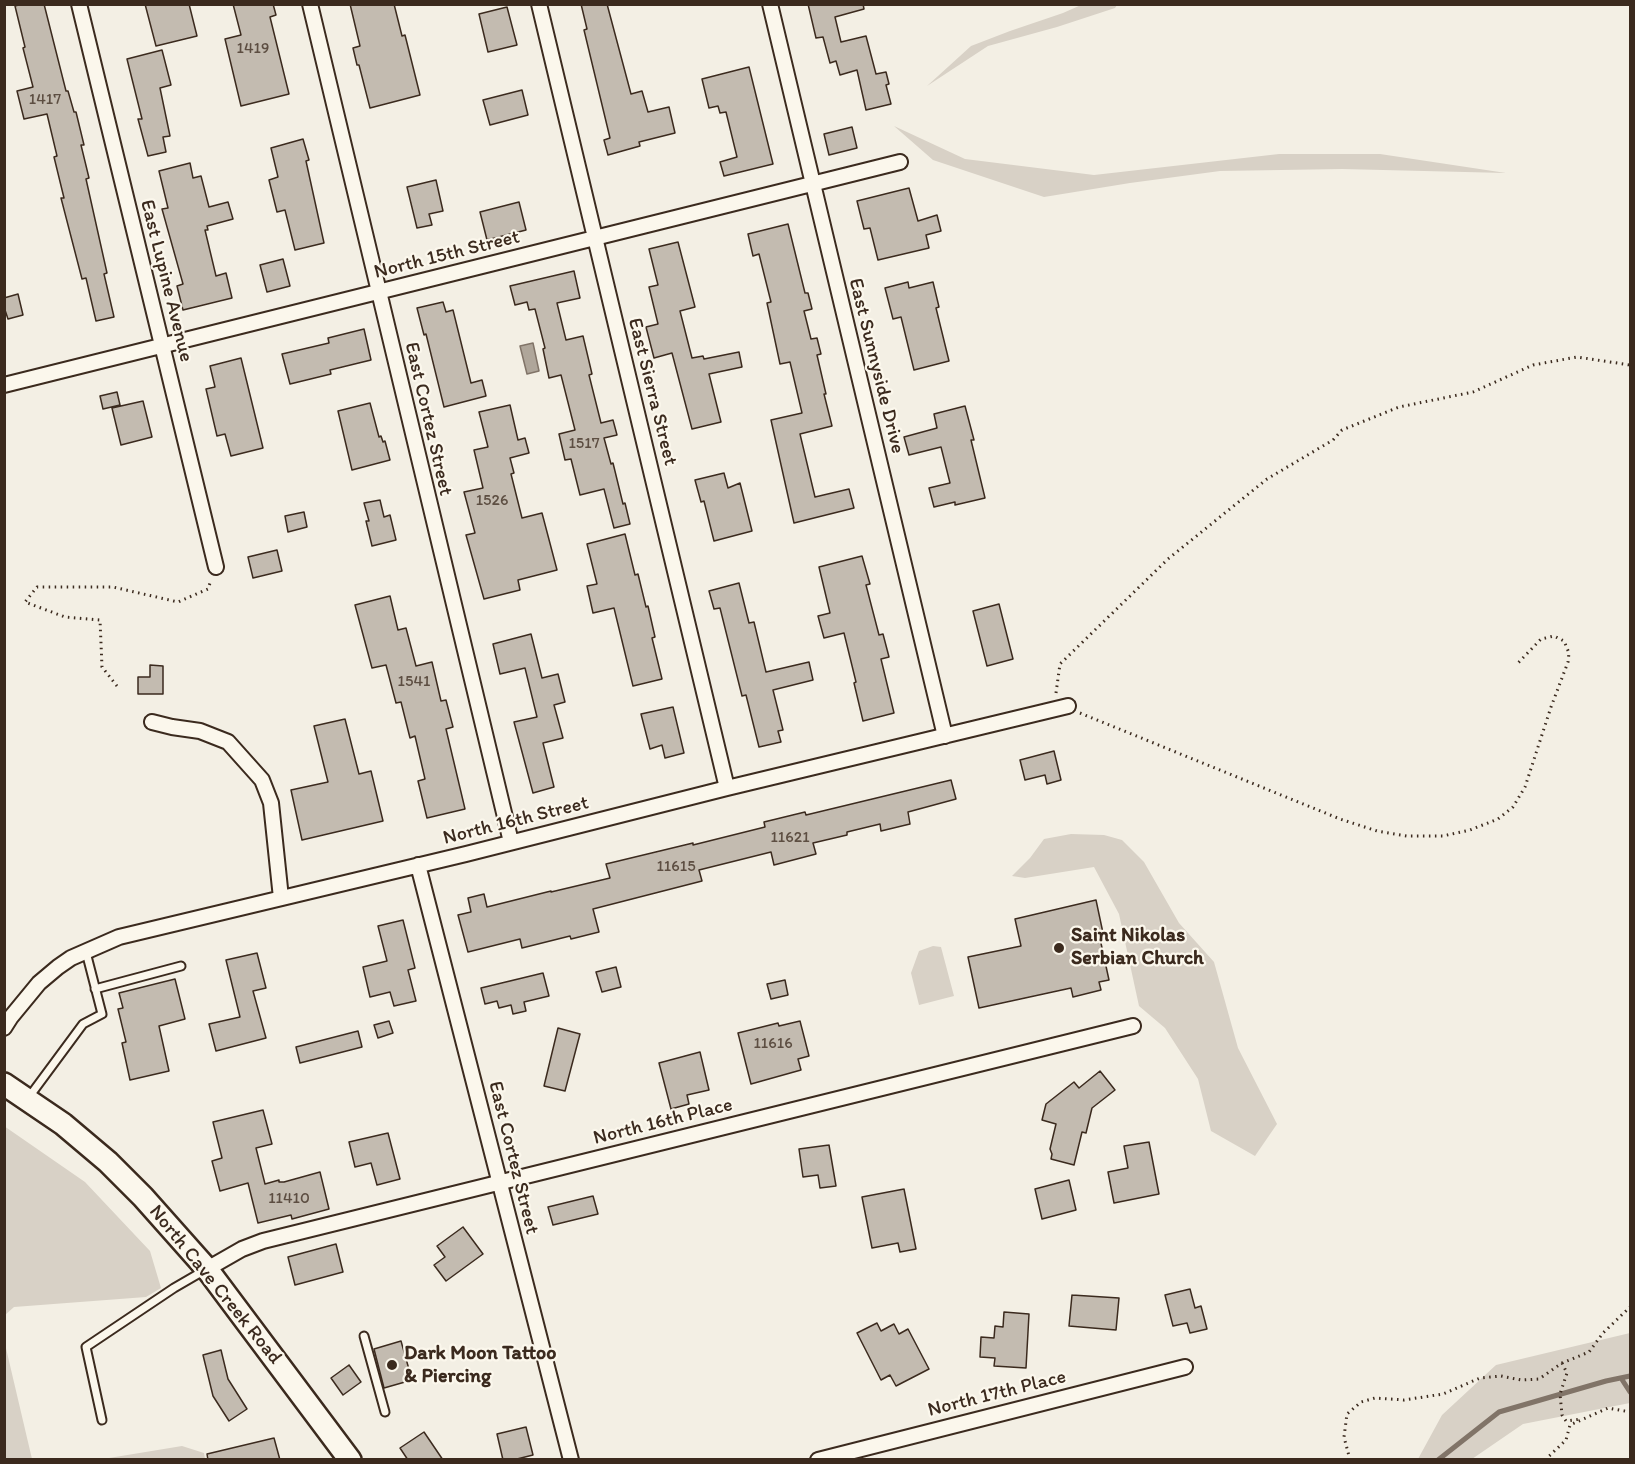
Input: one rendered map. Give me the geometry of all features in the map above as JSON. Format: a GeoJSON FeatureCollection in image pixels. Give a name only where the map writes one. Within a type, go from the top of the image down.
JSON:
{"type":"FeatureCollection","features":[{"type":"Feature","properties":{"kind":"main road","name":"North Cave Creek Road"},"geometry":{"type":"LineString","coordinates":[[4,1084],[63,1124],[108,1162],[143,1197],[207,1269],[350,1460]]}},
{"type":"Feature","properties":{"kind":"street","name":"East Lupine Avenue"},"geometry":{"type":"LineString","coordinates":[[79,4],[216,567]]}},
{"type":"Feature","properties":{"kind":"street","name":"East Cortez Street"},"geometry":{"type":"LineString","coordinates":[[310,4],[511,842]]}},
{"type":"Feature","properties":{"kind":"street","name":"East Sierra Street"},"geometry":{"type":"LineString","coordinates":[[539,4],[728,788]]}},
{"type":"Feature","properties":{"kind":"street","name":"East Sunnyside Drive"},"geometry":{"type":"LineString","coordinates":[[770,4],[945,736]]}},
{"type":"Feature","properties":{"kind":"street","name":"North 15th Street"},"geometry":{"type":"LineString","coordinates":[[4,386],[900,162]]}},
{"type":"Feature","properties":{"kind":"street","name":"North 16th Street"},"geometry":{"type":"LineString","coordinates":[[4,1028],[39,983],[71,958],[119,937],[1061,708]]}},
{"type":"Feature","properties":{"kind":"street"},"geometry":{"type":"LineString","coordinates":[[152,722],[200,731],[228,742],[262,780],[271,802],[281,898]]}},
{"type":"Feature","properties":{"kind":"street","name":"East Cortez Street"},"geometry":{"type":"LineString","coordinates":[[418,865],[571,1460]]}},
{"type":"Feature","properties":{"kind":"street","name":"North 16th Place"},"geometry":{"type":"LineString","coordinates":[[207,1269],[263,1241],[1133,1026]]}},
{"type":"Feature","properties":{"kind":"street","name":"North 17th Place"},"geometry":{"type":"LineString","coordinates":[[818,1460],[1185,1367]]}},
{"type":"Feature","properties":{"kind":"lane"},"geometry":{"type":"LineString","coordinates":[[27,1099],[83,1024],[102,1014],[86,952]]}},
{"type":"Feature","properties":{"kind":"lane"},"geometry":{"type":"LineString","coordinates":[[95,989],[181,966]]}},
{"type":"Feature","properties":{"kind":"lane"},"geometry":{"type":"LineString","coordinates":[[102,1420],[86,1347],[174,1288],[207,1269]]}},
{"type":"Feature","properties":{"kind":"lane"},"geometry":{"type":"LineString","coordinates":[[364,1336],[385,1412]]}},
{"type":"Feature","properties":{"kind":"path"},"geometry":{"type":"LineString","coordinates":[[1518,663],[1541,639],[1554,636],[1564,641],[1569,653],[1568,662],[1525,787],[1512,807],[1498,819],[1470,830],[1443,836],[1407,836],[1377,831],[1340,819],[1078,712],[1061,708],[1060,664],[1160,567],[1268,479],[1334,440],[1342,430],[1400,407],[1473,392],[1533,365],[1577,357],[1630,365]]}},
{"type":"Feature","properties":{"kind":"path"},"geometry":{"type":"LineString","coordinates":[[117,686],[102,667],[100,620],[65,617],[25,602],[37,587],[113,587],[178,602],[208,589],[216,567]]}},
{"type":"Feature","properties":{"kind":"path"},"geometry":{"type":"LineString","coordinates":[[1350,1460],[1344,1437],[1347,1414],[1361,1402],[1375,1398],[1404,1400],[1443,1394],[1480,1378],[1501,1376],[1521,1380],[1539,1379],[1562,1363],[1589,1352],[1603,1333],[1630,1307]]}},
{"type":"Feature","properties":{"kind":"path"},"geometry":{"type":"LineString","coordinates":[[1562,1363],[1567,1373],[1560,1394],[1562,1415],[1566,1421],[1584,1419]]}},
{"type":"Feature","properties":{"kind":"path"},"geometry":{"type":"LineString","coordinates":[[1545,1460],[1566,1440],[1570,1425],[1608,1408],[1630,1412]]}},
{"type":"Feature","properties":{"kind":"shaded area"},"geometry":{"type":"Polygon","coordinates":[[[1081,5],[1117,5],[1115,8],[1057,27],[988,46],[927,86],[971,46],[1081,5]]]}},
{"type":"Feature","properties":{"kind":"shaded area"},"geometry":{"type":"Polygon","coordinates":[[[894,126],[965,159],[1094,175],[1279,154],[1380,154],[1506,173],[1342,169],[1220,171],[1044,197],[933,160],[894,126]]]}},
{"type":"Feature","properties":{"kind":"shaded area"},"geometry":{"type":"Polygon","coordinates":[[[533,343],[539,371],[527,374],[520,346],[533,343]]]}},
{"type":"Feature","properties":{"kind":"shaded area"},"geometry":{"type":"Polygon","coordinates":[[[1071,834],[1104,835],[1122,840],[1144,862],[1179,923],[1214,962],[1238,1048],[1277,1124],[1255,1156],[1211,1131],[1198,1079],[1165,1028],[1139,1006],[1119,914],[1094,867],[1025,878],[1012,876],[1030,858],[1044,839],[1071,834]]]}},
{"type":"Feature","properties":{"kind":"shaded area"},"geometry":{"type":"Polygon","coordinates":[[[933,946],[941,947],[954,996],[919,1005],[911,973],[919,951],[933,946]]]}},
{"type":"Feature","properties":{"kind":"shaded area"},"geometry":{"type":"Polygon","coordinates":[[[4,1126],[85,1182],[150,1251],[161,1288],[146,1297],[14,1307],[5,1315],[4,1126]]]}},
{"type":"Feature","properties":{"kind":"shaded area"},"geometry":{"type":"Polygon","coordinates":[[[1630,1333],[1630,1403],[1523,1424],[1472,1459],[1418,1459],[1442,1415],[1496,1365],[1630,1333]]]}},
{"type":"Feature","properties":{"kind":"shaded area"},"geometry":{"type":"Polygon","coordinates":[[[5,1344],[32,1459],[5,1459],[5,1344]]]}},
{"type":"Feature","properties":{"kind":"shaded area"},"geometry":{"type":"Polygon","coordinates":[[[182,1446],[204,1453],[205,1459],[103,1459],[182,1446]]]}},
{"type":"Feature","properties":{"kind":"building"},"geometry":{"type":"Polygon","coordinates":[[[44,4],[66,91],[68,91],[74,112],[76,112],[89,178],[86,179],[107,273],[104,274],[114,317],[96,321],[86,278],[82,279],[61,198],[64,198],[47,114],[24,119],[17,91],[33,87],[15,6],[44,4]]]}},
{"type":"Feature","properties":{"kind":"building"},"geometry":{"type":"Polygon","coordinates":[[[145,4],[189,4],[197,36],[156,46],[145,4]]]}},
{"type":"Feature","properties":{"kind":"building"},"geometry":{"type":"Polygon","coordinates":[[[233,4],[273,4],[276,15],[270,17],[289,94],[241,106],[225,39],[241,35],[233,4]]]}},
{"type":"Feature","properties":{"kind":"building"},"geometry":{"type":"Polygon","coordinates":[[[350,4],[394,4],[402,36],[405,35],[420,95],[370,108],[353,48],[360,46],[350,4]]]}},
{"type":"Feature","properties":{"kind":"building"},"geometry":{"type":"Polygon","coordinates":[[[581,4],[607,4],[631,94],[642,91],[648,112],[669,107],[675,133],[639,142],[640,146],[608,155],[604,140],[610,138],[584,30],[587,29],[581,4]]]}},
{"type":"Feature","properties":{"kind":"building"},"geometry":{"type":"Polygon","coordinates":[[[808,4],[863,4],[864,9],[835,17],[841,42],[866,36],[876,74],[886,72],[889,84],[886,85],[891,104],[866,110],[857,70],[840,75],[836,61],[830,63],[823,37],[816,38],[808,4]]]}},
{"type":"Feature","properties":{"kind":"building"},"geometry":{"type":"Polygon","coordinates":[[[507,7],[517,45],[488,52],[479,14],[507,7]]]}},
{"type":"Feature","properties":{"kind":"building"},"geometry":{"type":"Polygon","coordinates":[[[162,50],[171,85],[160,88],[170,136],[163,137],[166,152],[148,156],[138,119],[142,119],[127,59],[162,50]]]}},
{"type":"Feature","properties":{"kind":"building"},"geometry":{"type":"Polygon","coordinates":[[[749,67],[773,164],[724,176],[720,162],[737,157],[726,112],[720,113],[718,106],[709,108],[702,79],[749,67]]]}},
{"type":"Feature","properties":{"kind":"building"},"geometry":{"type":"Polygon","coordinates":[[[522,90],[528,115],[490,125],[483,100],[522,90]]]}},
{"type":"Feature","properties":{"kind":"building"},"geometry":{"type":"Polygon","coordinates":[[[852,127],[857,148],[829,155],[824,134],[852,127]]]}},
{"type":"Feature","properties":{"kind":"building"},"geometry":{"type":"Polygon","coordinates":[[[303,139],[324,243],[295,250],[285,210],[277,212],[269,180],[278,177],[271,148],[303,139]]]}},
{"type":"Feature","properties":{"kind":"building"},"geometry":{"type":"Polygon","coordinates":[[[190,163],[193,178],[201,176],[209,207],[228,202],[233,219],[207,226],[208,230],[205,230],[216,276],[226,273],[232,298],[183,310],[177,286],[183,284],[162,209],[168,208],[159,171],[190,163]]]}},
{"type":"Feature","properties":{"kind":"building"},"geometry":{"type":"Polygon","coordinates":[[[436,180],[443,211],[429,214],[432,225],[417,228],[407,187],[436,180]]]}},
{"type":"Feature","properties":{"kind":"building"},"geometry":{"type":"Polygon","coordinates":[[[909,188],[918,221],[937,215],[941,231],[926,235],[929,248],[878,260],[870,228],[864,229],[857,201],[909,188]]]}},
{"type":"Feature","properties":{"kind":"building"},"geometry":{"type":"Polygon","coordinates":[[[519,202],[526,230],[487,240],[480,212],[519,202]]]}},
{"type":"Feature","properties":{"kind":"building"},"geometry":{"type":"Polygon","coordinates":[[[788,224],[805,293],[808,293],[812,309],[804,311],[811,339],[817,338],[821,354],[817,355],[832,426],[800,434],[815,497],[849,489],[854,508],[794,523],[771,420],[802,413],[790,362],[780,364],[767,303],[771,302],[759,254],[753,256],[748,234],[788,224]]]}},
{"type":"Feature","properties":{"kind":"building"},"geometry":{"type":"Polygon","coordinates":[[[678,242],[695,307],[680,311],[692,358],[703,356],[704,359],[739,352],[742,367],[709,374],[721,422],[692,429],[672,353],[654,358],[646,327],[658,324],[649,287],[658,285],[649,249],[678,242]]]}},
{"type":"Feature","properties":{"kind":"building"},"geometry":{"type":"Polygon","coordinates":[[[283,259],[290,286],[267,292],[260,265],[283,259]]]}},
{"type":"Feature","properties":{"kind":"building"},"geometry":{"type":"Polygon","coordinates":[[[574,271],[580,298],[557,303],[566,340],[583,336],[592,374],[589,375],[601,423],[613,420],[617,435],[604,438],[630,524],[614,528],[604,489],[580,495],[571,459],[565,460],[559,434],[575,430],[561,375],[549,378],[543,349],[545,348],[535,309],[529,310],[527,302],[515,305],[510,286],[574,271]]]}},
{"type":"Feature","properties":{"kind":"building"},"geometry":{"type":"Polygon","coordinates":[[[908,282],[909,288],[933,282],[939,307],[936,308],[949,361],[914,370],[901,317],[893,319],[885,288],[908,282]]]}},
{"type":"Feature","properties":{"kind":"building"},"geometry":{"type":"Polygon","coordinates":[[[18,294],[23,315],[8,319],[4,298],[18,294]]]}},
{"type":"Feature","properties":{"kind":"building"},"geometry":{"type":"Polygon","coordinates":[[[443,302],[446,312],[453,310],[471,383],[482,380],[486,396],[444,407],[426,334],[424,335],[417,308],[443,302]]]}},
{"type":"Feature","properties":{"kind":"building"},"geometry":{"type":"Polygon","coordinates":[[[364,329],[371,360],[330,370],[331,374],[290,384],[282,354],[329,343],[328,338],[364,329]]]}},
{"type":"Feature","properties":{"kind":"building"},"geometry":{"type":"Polygon","coordinates":[[[241,358],[263,448],[231,456],[225,434],[217,436],[206,389],[215,387],[210,366],[241,358]]]}},
{"type":"Feature","properties":{"kind":"building"},"geometry":{"type":"Polygon","coordinates":[[[117,392],[120,405],[103,409],[100,396],[117,392]]]}},
{"type":"Feature","properties":{"kind":"building"},"geometry":{"type":"Polygon","coordinates":[[[143,401],[152,437],[121,445],[112,408],[143,401]]]}},
{"type":"Feature","properties":{"kind":"building"},"geometry":{"type":"Polygon","coordinates":[[[370,403],[379,437],[381,436],[383,442],[385,441],[390,460],[352,470],[338,411],[370,403]]]}},
{"type":"Feature","properties":{"kind":"building"},"geometry":{"type":"Polygon","coordinates":[[[510,405],[518,440],[525,438],[529,453],[510,458],[514,473],[511,474],[522,518],[542,513],[557,570],[518,580],[520,590],[484,599],[466,535],[475,533],[464,492],[483,488],[474,450],[488,447],[479,412],[510,405]]]}},
{"type":"Feature","properties":{"kind":"building"},"geometry":{"type":"Polygon","coordinates":[[[965,406],[985,498],[934,507],[929,488],[950,483],[941,447],[909,455],[904,437],[937,428],[934,414],[965,406]]]}},
{"type":"Feature","properties":{"kind":"building"},"geometry":{"type":"Polygon","coordinates":[[[724,473],[728,488],[740,483],[752,531],[714,541],[704,501],[701,502],[695,480],[724,473]]]}},
{"type":"Feature","properties":{"kind":"building"},"geometry":{"type":"Polygon","coordinates":[[[380,500],[384,517],[390,515],[396,540],[372,546],[364,503],[380,500]]]}},
{"type":"Feature","properties":{"kind":"building"},"geometry":{"type":"Polygon","coordinates":[[[304,512],[307,527],[288,532],[285,516],[304,512]]]}},
{"type":"Feature","properties":{"kind":"building"},"geometry":{"type":"Polygon","coordinates":[[[625,534],[635,575],[638,574],[646,607],[648,606],[655,637],[652,638],[662,679],[633,686],[614,608],[593,613],[587,586],[597,584],[587,544],[625,534]]]}},
{"type":"Feature","properties":{"kind":"building"},"geometry":{"type":"Polygon","coordinates":[[[277,550],[282,571],[253,578],[248,557],[277,550]]]}},
{"type":"Feature","properties":{"kind":"building"},"geometry":{"type":"Polygon","coordinates":[[[862,556],[870,584],[866,585],[879,635],[883,634],[889,657],[881,659],[894,713],[863,721],[844,633],[824,638],[818,616],[830,613],[819,567],[862,556]]]}},
{"type":"Feature","properties":{"kind":"building"},"geometry":{"type":"Polygon","coordinates":[[[739,583],[749,623],[754,622],[766,672],[809,662],[813,680],[773,690],[783,730],[778,731],[781,742],[759,747],[746,695],[742,696],[720,608],[714,609],[709,591],[739,583]]]}},
{"type":"Feature","properties":{"kind":"building"},"geometry":{"type":"Polygon","coordinates":[[[390,596],[398,630],[406,628],[416,666],[432,662],[441,701],[446,700],[453,727],[446,729],[465,809],[427,818],[418,781],[425,779],[415,736],[410,738],[401,702],[396,703],[386,665],[372,668],[355,605],[390,596]]]}},
{"type":"Feature","properties":{"kind":"building"},"geometry":{"type":"Polygon","coordinates":[[[999,604],[1013,659],[987,666],[973,611],[999,604]]]}},
{"type":"Feature","properties":{"kind":"building"},"geometry":{"type":"Polygon","coordinates":[[[531,634],[542,678],[558,674],[565,702],[554,705],[563,738],[543,743],[554,787],[533,793],[514,722],[537,717],[525,668],[500,674],[493,644],[531,634]]]}},
{"type":"Feature","properties":{"kind":"building"},"geometry":{"type":"Polygon","coordinates":[[[150,665],[163,666],[163,694],[138,694],[138,677],[150,677],[150,665]]]}},
{"type":"Feature","properties":{"kind":"building"},"geometry":{"type":"Polygon","coordinates":[[[673,707],[684,753],[665,758],[662,745],[650,749],[641,714],[673,707]]]}},
{"type":"Feature","properties":{"kind":"building"},"geometry":{"type":"Polygon","coordinates":[[[345,719],[359,774],[371,771],[383,821],[302,840],[291,790],[328,782],[314,726],[345,719]]]}},
{"type":"Feature","properties":{"kind":"building"},"geometry":{"type":"Polygon","coordinates":[[[1054,751],[1061,780],[1047,784],[1045,775],[1025,780],[1020,760],[1054,751]]]}},
{"type":"Feature","properties":{"kind":"building"},"geometry":{"type":"Polygon","coordinates":[[[951,780],[956,799],[908,812],[910,824],[881,831],[880,824],[847,832],[847,835],[813,843],[816,854],[774,865],[771,852],[699,870],[702,881],[593,909],[599,932],[571,939],[570,936],[522,948],[520,939],[468,952],[458,915],[471,912],[468,898],[484,894],[487,907],[610,878],[606,864],[765,827],[764,822],[805,812],[806,815],[951,780]]]}},
{"type":"Feature","properties":{"kind":"building"},"geometry":{"type":"Polygon","coordinates":[[[1096,900],[1103,933],[1099,934],[1109,980],[1099,982],[1101,990],[1073,997],[1071,988],[979,1008],[968,957],[1021,946],[1015,919],[1096,900]]]}},
{"type":"Feature","properties":{"kind":"building"},"geometry":{"type":"Polygon","coordinates":[[[403,920],[415,968],[408,970],[416,1001],[394,1006],[390,992],[370,997],[363,967],[387,961],[378,926],[403,920]]]}},
{"type":"Feature","properties":{"kind":"building"},"geometry":{"type":"Polygon","coordinates":[[[257,953],[266,988],[253,991],[266,1038],[216,1051],[209,1024],[240,1017],[226,960],[257,953]]]}},
{"type":"Feature","properties":{"kind":"building"},"geometry":{"type":"Polygon","coordinates":[[[616,967],[621,987],[602,992],[596,972],[616,967]]]}},
{"type":"Feature","properties":{"kind":"building"},"geometry":{"type":"Polygon","coordinates":[[[543,973],[549,996],[524,1002],[526,1011],[513,1014],[511,1005],[499,1008],[497,1001],[485,1004],[481,988],[543,973]]]}},
{"type":"Feature","properties":{"kind":"building"},"geometry":{"type":"Polygon","coordinates":[[[175,979],[185,1019],[159,1026],[169,1071],[130,1080],[122,1043],[126,1042],[118,1009],[123,1008],[119,993],[175,979]]]}},
{"type":"Feature","properties":{"kind":"building"},"geometry":{"type":"Polygon","coordinates":[[[785,980],[788,995],[771,999],[767,984],[785,980]]]}},
{"type":"Feature","properties":{"kind":"building"},"geometry":{"type":"Polygon","coordinates":[[[389,1021],[393,1033],[378,1038],[374,1025],[389,1021]]]}},
{"type":"Feature","properties":{"kind":"building"},"geometry":{"type":"Polygon","coordinates":[[[800,1021],[809,1056],[798,1059],[801,1070],[751,1084],[738,1033],[778,1023],[779,1026],[800,1021]]]}},
{"type":"Feature","properties":{"kind":"building"},"geometry":{"type":"Polygon","coordinates":[[[558,1028],[580,1034],[565,1091],[544,1086],[558,1028]]]}},
{"type":"Feature","properties":{"kind":"building"},"geometry":{"type":"Polygon","coordinates":[[[358,1031],[362,1047],[300,1063],[296,1047],[358,1031]]]}},
{"type":"Feature","properties":{"kind":"building"},"geometry":{"type":"Polygon","coordinates":[[[700,1052],[709,1090],[687,1095],[689,1104],[671,1109],[659,1063],[700,1052]]]}},
{"type":"Feature","properties":{"kind":"building"},"geometry":{"type":"Polygon","coordinates":[[[1100,1071],[1115,1090],[1092,1108],[1086,1133],[1082,1132],[1074,1165],[1051,1159],[1050,1149],[1056,1124],[1042,1120],[1046,1104],[1074,1082],[1079,1088],[1100,1071]]]}},
{"type":"Feature","properties":{"kind":"building"},"geometry":{"type":"Polygon","coordinates":[[[263,1110],[272,1144],[256,1148],[265,1184],[279,1180],[279,1182],[284,1182],[320,1172],[329,1209],[292,1219],[291,1215],[258,1223],[248,1183],[220,1191],[212,1161],[222,1158],[213,1122],[263,1110]]]}},
{"type":"Feature","properties":{"kind":"building"},"geometry":{"type":"Polygon","coordinates":[[[388,1133],[400,1179],[377,1185],[371,1163],[355,1167],[349,1142],[388,1133]]]}},
{"type":"Feature","properties":{"kind":"building"},"geometry":{"type":"Polygon","coordinates":[[[1149,1142],[1159,1194],[1114,1203],[1108,1172],[1128,1168],[1124,1146],[1149,1142]]]}},
{"type":"Feature","properties":{"kind":"building"},"geometry":{"type":"Polygon","coordinates":[[[829,1145],[836,1186],[820,1188],[818,1175],[803,1177],[799,1149],[829,1145]]]}},
{"type":"Feature","properties":{"kind":"building"},"geometry":{"type":"Polygon","coordinates":[[[1069,1180],[1076,1210],[1042,1219],[1035,1189],[1069,1180]]]}},
{"type":"Feature","properties":{"kind":"building"},"geometry":{"type":"Polygon","coordinates":[[[904,1189],[916,1249],[900,1252],[898,1243],[872,1248],[862,1197],[904,1189]]]}},
{"type":"Feature","properties":{"kind":"building"},"geometry":{"type":"Polygon","coordinates":[[[593,1196],[598,1214],[553,1225],[548,1207],[593,1196]]]}},
{"type":"Feature","properties":{"kind":"building"},"geometry":{"type":"Polygon","coordinates":[[[463,1227],[483,1254],[446,1281],[434,1265],[445,1257],[437,1246],[463,1227]]]}},
{"type":"Feature","properties":{"kind":"building"},"geometry":{"type":"Polygon","coordinates":[[[336,1244],[343,1272],[295,1285],[288,1257],[336,1244]]]}},
{"type":"Feature","properties":{"kind":"building"},"geometry":{"type":"Polygon","coordinates":[[[1190,1289],[1195,1308],[1201,1306],[1207,1329],[1190,1333],[1187,1323],[1173,1326],[1165,1295],[1190,1289]]]}},
{"type":"Feature","properties":{"kind":"building"},"geometry":{"type":"Polygon","coordinates":[[[1072,1295],[1119,1298],[1116,1330],[1069,1326],[1072,1295]]]}},
{"type":"Feature","properties":{"kind":"building"},"geometry":{"type":"Polygon","coordinates":[[[1004,1312],[1029,1314],[1026,1368],[994,1366],[995,1358],[980,1357],[981,1337],[994,1338],[995,1326],[1003,1327],[1004,1312]]]}},
{"type":"Feature","properties":{"kind":"building"},"geometry":{"type":"Polygon","coordinates":[[[877,1323],[881,1331],[894,1324],[899,1334],[908,1329],[929,1369],[896,1386],[890,1375],[881,1380],[857,1333],[877,1323]]]}},
{"type":"Feature","properties":{"kind":"building","name":"Dark Moon Tattoo & Piercing"},"geometry":{"type":"Polygon","coordinates":[[[401,1341],[412,1380],[384,1388],[374,1349],[401,1341]]]}},
{"type":"Feature","properties":{"kind":"building"},"geometry":{"type":"Polygon","coordinates":[[[221,1350],[228,1379],[247,1409],[229,1421],[213,1396],[203,1355],[221,1350]]]}},
{"type":"Feature","properties":{"kind":"building"},"geometry":{"type":"Polygon","coordinates":[[[349,1365],[361,1382],[343,1395],[331,1378],[349,1365]]]}},
{"type":"Feature","properties":{"kind":"building"},"geometry":{"type":"Polygon","coordinates":[[[526,1427],[533,1455],[503,1460],[497,1434],[526,1427]]]}},
{"type":"Feature","properties":{"kind":"building"},"geometry":{"type":"Polygon","coordinates":[[[424,1432],[443,1460],[408,1460],[400,1448],[424,1432]]]}},
{"type":"Feature","properties":{"kind":"building"},"geometry":{"type":"Polygon","coordinates":[[[274,1438],[280,1460],[208,1460],[207,1454],[274,1438]]]}},
{"type":"Feature","properties":{"kind":"waterway"},"geometry":{"type":"LineString","coordinates":[[1438,1460],[1499,1412],[1630,1376]]}},
{"type":"Feature","properties":{"kind":"waterway"},"geometry":{"type":"LineString","coordinates":[[1621,1378],[1630,1392]]}},
{"type":"Feature","properties":{"kind":"place","name":"Saint Nikolas Serbian Church"},"geometry":{"type":"Point","coordinates":[1059,948]}},
{"type":"Feature","properties":{"kind":"place","name":"Dark Moon Tattoo & Piercing"},"geometry":{"type":"Point","coordinates":[392,1365]}}]}
